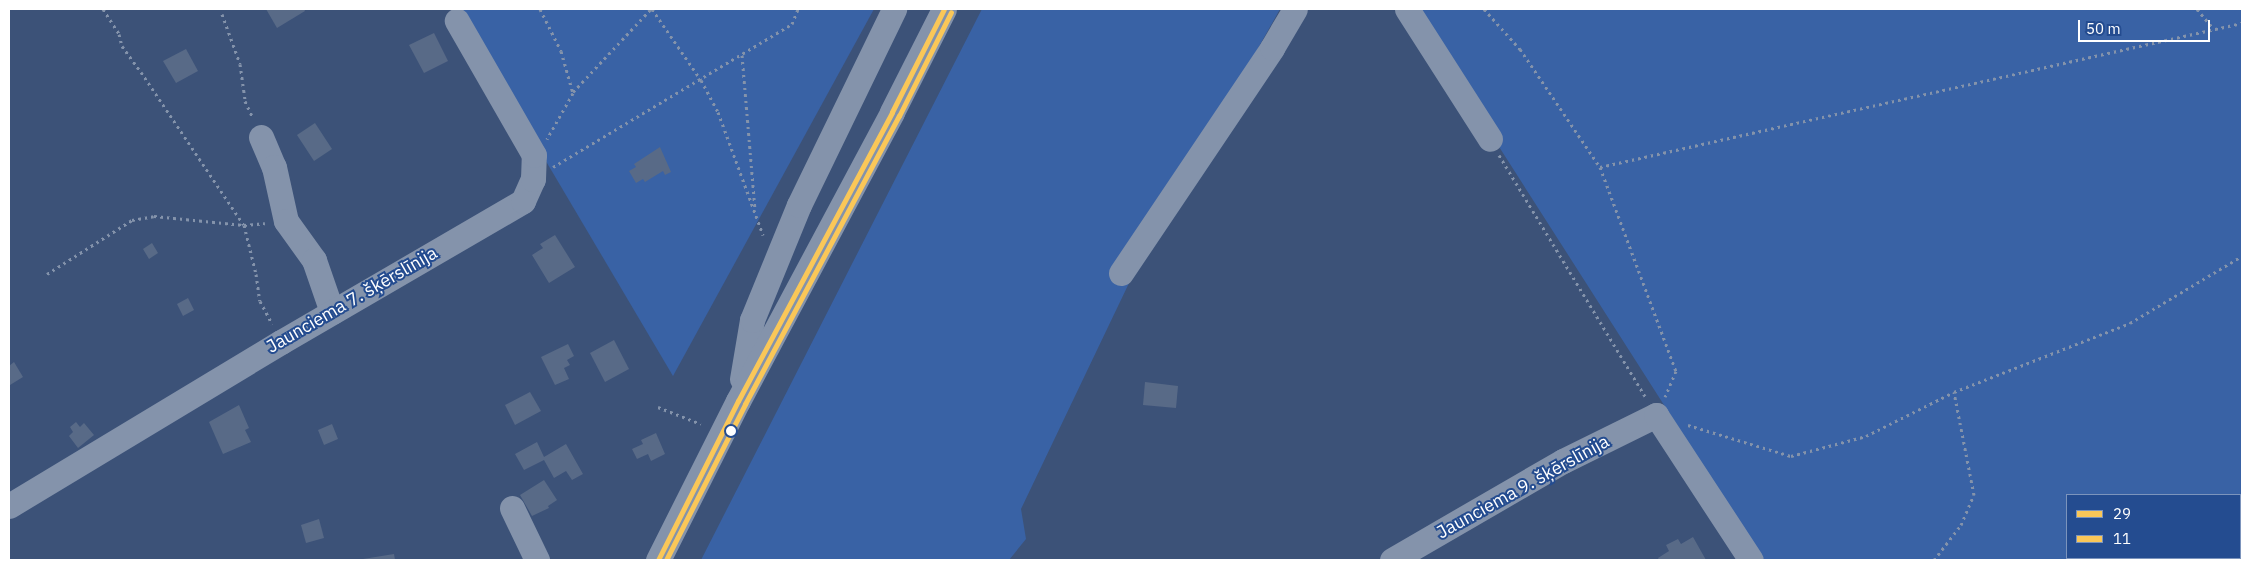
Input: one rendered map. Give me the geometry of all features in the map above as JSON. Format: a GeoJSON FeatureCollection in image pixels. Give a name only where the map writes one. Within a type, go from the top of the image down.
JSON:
{"type":"FeatureCollection","features":[{"type":"Feature","properties":{"kind":"street"},"geometry":{"type":"LineString","coordinates":[[738,401],[752,320],[799,204],[894,9]]}},
{"type":"Feature","properties":{"kind":"street"},"geometry":{"type":"LineString","coordinates":[[658,560],[738,401],[892,112],[944,9]]}},
{"type":"Feature","properties":{"kind":"street"},"geometry":{"type":"LineString","coordinates":[[1121,273],[1272,48],[1295,9]]}},
{"type":"Feature","properties":{"kind":"street"},"geometry":{"type":"LineString","coordinates":[[1407,9],[1490,139]]}},
{"type":"Feature","properties":{"kind":"street"},"geometry":{"type":"LineString","coordinates":[[457,21],[534,155]]}},
{"type":"Feature","properties":{"kind":"street"},"geometry":{"type":"LineString","coordinates":[[262,137],[274,167],[286,221],[314,260],[332,312]]}},
{"type":"Feature","properties":{"kind":"street","name":"Jaunciema 7. šķērslīnija"},"geometry":{"type":"LineString","coordinates":[[9,506],[281,342],[523,201],[533,179],[534,155]]}},
{"type":"Feature","properties":{"kind":"street"},"geometry":{"type":"LineString","coordinates":[[1656,416],[1751,560]]}},
{"type":"Feature","properties":{"kind":"street","name":"Jaunciema 9. šķērslīnija"},"geometry":{"type":"LineString","coordinates":[[1392,560],[1563,461],[1656,416]]}},
{"type":"Feature","properties":{"kind":"street"},"geometry":{"type":"LineString","coordinates":[[512,508],[537,560]]}},
{"type":"Feature","properties":{"kind":"path"},"geometry":{"type":"LineString","coordinates":[[103,9],[119,34],[122,46],[244,225],[256,274],[260,301],[281,342]]}},
{"type":"Feature","properties":{"kind":"path"},"geometry":{"type":"LineString","coordinates":[[540,9],[561,51],[572,93]]}},
{"type":"Feature","properties":{"kind":"path"},"geometry":{"type":"LineString","coordinates":[[534,155],[550,135],[572,93],[651,9],[701,80],[718,112],[774,266]]}},
{"type":"Feature","properties":{"kind":"path"},"geometry":{"type":"LineString","coordinates":[[533,179],[792,24],[798,9]]}},
{"type":"Feature","properties":{"kind":"path"},"geometry":{"type":"LineString","coordinates":[[1484,9],[1520,49],[1600,167],[1676,371],[1656,416]]}},
{"type":"Feature","properties":{"kind":"path"},"geometry":{"type":"LineString","coordinates":[[2197,9],[2214,29]]}},
{"type":"Feature","properties":{"kind":"path"},"geometry":{"type":"LineString","coordinates":[[222,14],[240,64],[245,101],[262,137]]}},
{"type":"Feature","properties":{"kind":"path"},"geometry":{"type":"LineString","coordinates":[[1600,167],[2242,23]]}},
{"type":"Feature","properties":{"kind":"path"},"geometry":{"type":"LineString","coordinates":[[742,55],[755,213]]}},
{"type":"Feature","properties":{"kind":"path"},"geometry":{"type":"LineString","coordinates":[[1490,139],[1656,416],[1791,456],[1866,436],[1954,392],[2130,323],[2242,256]]}},
{"type":"Feature","properties":{"kind":"path"},"geometry":{"type":"LineString","coordinates":[[47,274],[132,220],[154,216],[244,225],[286,221]]}},
{"type":"Feature","properties":{"kind":"path"},"geometry":{"type":"LineString","coordinates":[[1934,560],[1961,525],[1974,495],[1954,392]]}},
{"type":"Feature","properties":{"kind":"path"},"geometry":{"type":"LineString","coordinates":[[658,407],[700,424]]}},
{"type":"Feature","properties":{"kind":"shaded area"},"geometry":{"type":"Polygon","coordinates":[[[456,9],[874,9],[673,376],[456,9]]]}},
{"type":"Feature","properties":{"kind":"shaded area"},"geometry":{"type":"Polygon","coordinates":[[[982,9],[1280,9],[1141,258],[1021,509],[1026,539],[1009,560],[701,560],[982,9]]]}},
{"type":"Feature","properties":{"kind":"shaded area"},"geometry":{"type":"Polygon","coordinates":[[[1411,9],[2242,9],[2242,560],[1763,560],[1411,9]]]}},
{"type":"Feature","properties":{"kind":"building"},"geometry":{"type":"Polygon","coordinates":[[[266,9],[304,9],[305,11],[277,28],[266,9]]]}},
{"type":"Feature","properties":{"kind":"building"},"geometry":{"type":"Polygon","coordinates":[[[434,33],[448,61],[424,73],[409,45],[434,33]]]}},
{"type":"Feature","properties":{"kind":"building"},"geometry":{"type":"Polygon","coordinates":[[[186,49],[198,71],[176,83],[163,61],[186,49]]]}},
{"type":"Feature","properties":{"kind":"building"},"geometry":{"type":"Polygon","coordinates":[[[315,123],[332,149],[314,161],[297,135],[315,123]]]}},
{"type":"Feature","properties":{"kind":"building"},"geometry":{"type":"Polygon","coordinates":[[[660,147],[671,172],[665,175],[663,171],[645,182],[643,179],[636,183],[629,171],[636,167],[634,164],[660,147]]]}},
{"type":"Feature","properties":{"kind":"building"},"geometry":{"type":"Polygon","coordinates":[[[555,235],[575,267],[549,283],[532,255],[543,248],[540,244],[555,235]]]}},
{"type":"Feature","properties":{"kind":"building"},"geometry":{"type":"Polygon","coordinates":[[[152,243],[158,253],[149,259],[143,249],[152,243]]]}},
{"type":"Feature","properties":{"kind":"building"},"geometry":{"type":"Polygon","coordinates":[[[188,298],[194,310],[183,316],[177,304],[188,298]]]}},
{"type":"Feature","properties":{"kind":"building"},"geometry":{"type":"Polygon","coordinates":[[[614,340],[629,369],[605,382],[590,353],[614,340]]]}},
{"type":"Feature","properties":{"kind":"building"},"geometry":{"type":"Polygon","coordinates":[[[568,344],[574,356],[567,360],[570,365],[564,368],[569,379],[555,385],[541,357],[568,344]]]}},
{"type":"Feature","properties":{"kind":"building"},"geometry":{"type":"Polygon","coordinates":[[[14,362],[23,377],[10,385],[9,366],[14,362]]]}},
{"type":"Feature","properties":{"kind":"building"},"geometry":{"type":"Polygon","coordinates":[[[1145,382],[1178,386],[1176,408],[1143,405],[1145,382]]]}},
{"type":"Feature","properties":{"kind":"building"},"geometry":{"type":"Polygon","coordinates":[[[530,392],[541,411],[515,425],[505,405],[530,392]]]}},
{"type":"Feature","properties":{"kind":"building"},"geometry":{"type":"Polygon","coordinates":[[[239,405],[249,428],[245,430],[251,442],[223,454],[209,422],[239,405]]]}},
{"type":"Feature","properties":{"kind":"building"},"geometry":{"type":"Polygon","coordinates":[[[76,422],[80,427],[84,423],[94,435],[78,448],[69,436],[73,432],[70,427],[76,422]]]}},
{"type":"Feature","properties":{"kind":"building"},"geometry":{"type":"Polygon","coordinates":[[[332,424],[338,439],[324,445],[318,430],[332,424]]]}},
{"type":"Feature","properties":{"kind":"building"},"geometry":{"type":"Polygon","coordinates":[[[656,433],[665,454],[651,461],[648,454],[637,459],[632,449],[643,444],[641,440],[656,433]]]}},
{"type":"Feature","properties":{"kind":"building"},"geometry":{"type":"Polygon","coordinates":[[[537,442],[544,457],[566,444],[583,474],[572,480],[566,471],[554,478],[544,460],[524,470],[515,454],[537,442]]]}},
{"type":"Feature","properties":{"kind":"building"},"geometry":{"type":"Polygon","coordinates":[[[544,480],[557,500],[548,506],[549,508],[532,516],[520,495],[544,480]]]}},
{"type":"Feature","properties":{"kind":"building"},"geometry":{"type":"Polygon","coordinates":[[[319,519],[324,538],[306,543],[301,525],[319,519]]]}},
{"type":"Feature","properties":{"kind":"building"},"geometry":{"type":"Polygon","coordinates":[[[1693,537],[1706,560],[1659,560],[1658,558],[1669,551],[1666,545],[1678,539],[1681,544],[1693,537]]]}},
{"type":"Feature","properties":{"kind":"building"},"geometry":{"type":"Polygon","coordinates":[[[394,554],[395,560],[363,560],[363,559],[394,554]]]}},
{"type":"Feature","properties":{"kind":"transit line","name":"29"},"geometry":{"type":"LineString","coordinates":[[658,560],[738,401],[892,112],[944,9]]}},
{"type":"Feature","properties":{"kind":"transit line","name":"11"},"geometry":{"type":"LineString","coordinates":[[666,560],[745,404],[899,116],[951,12]]}}]}
